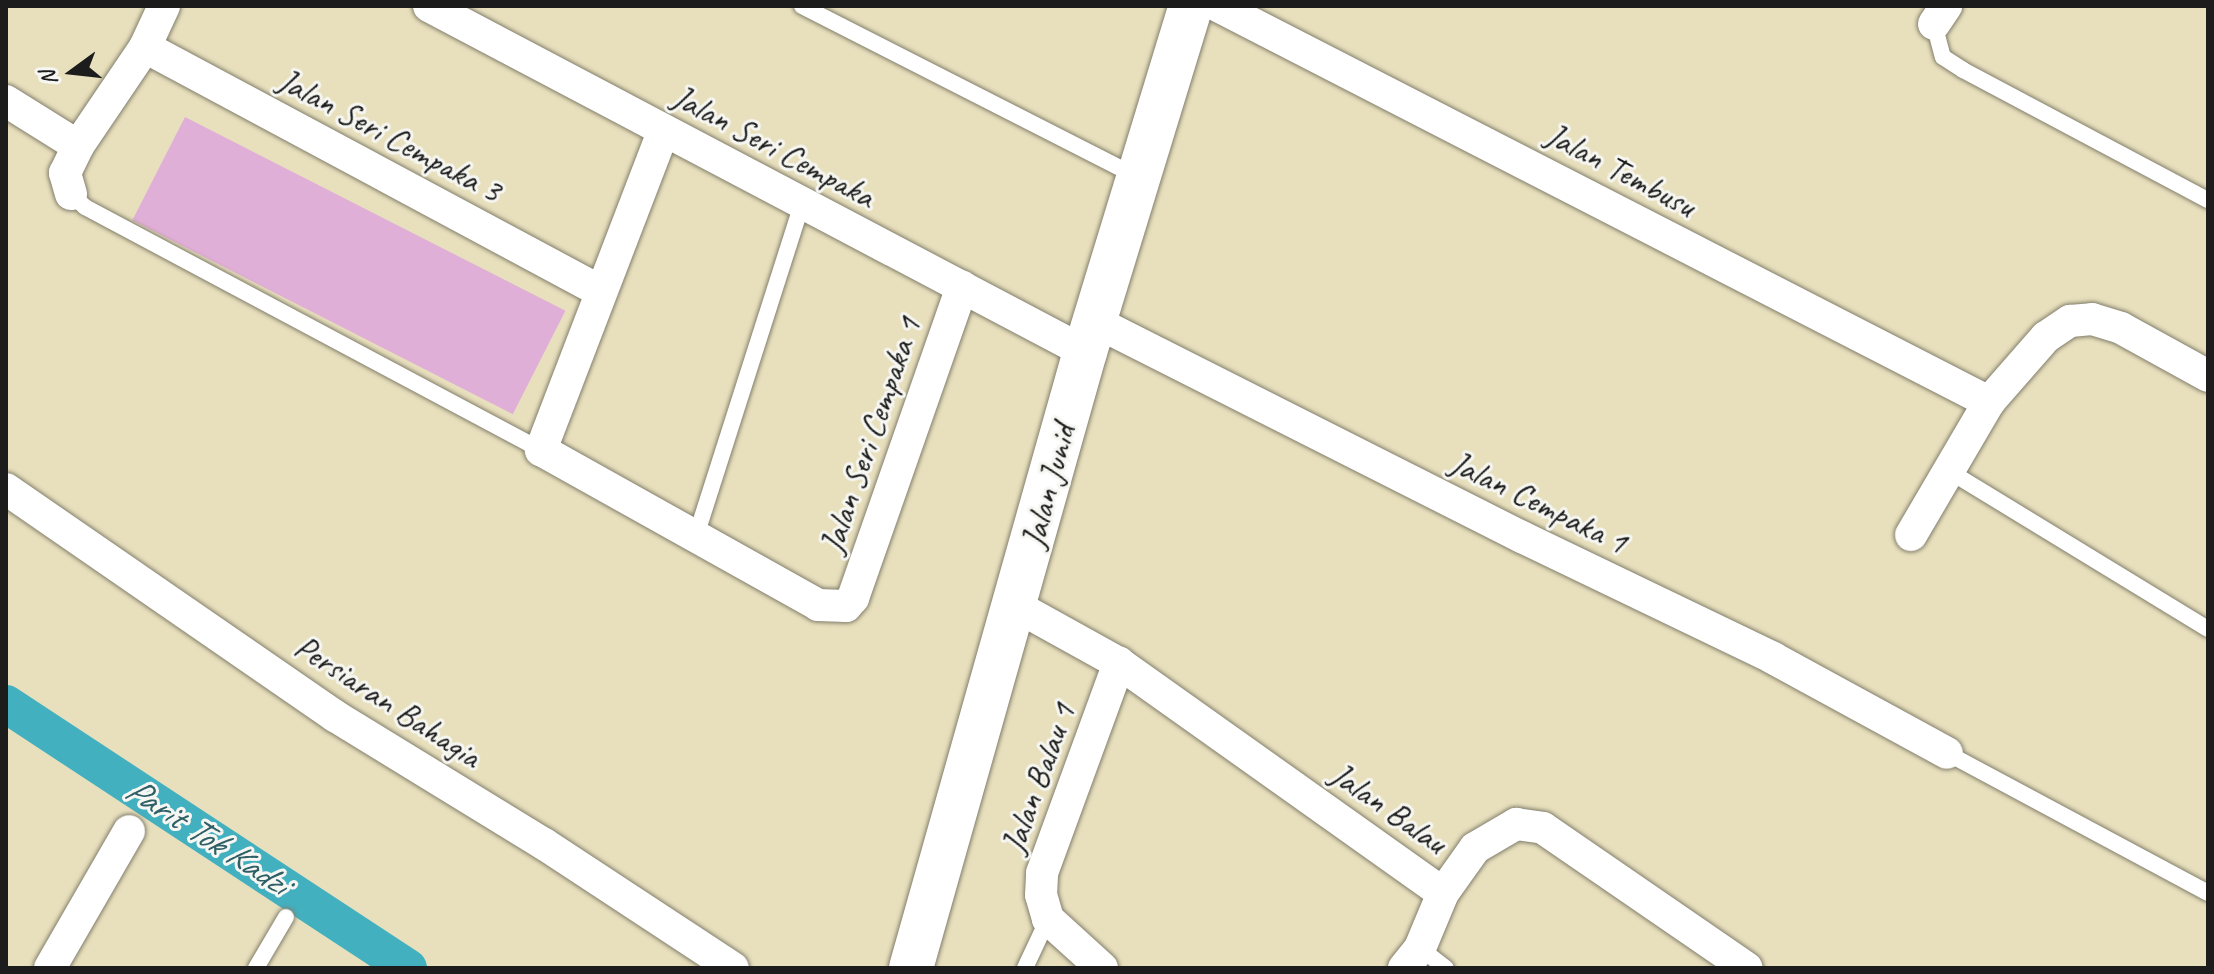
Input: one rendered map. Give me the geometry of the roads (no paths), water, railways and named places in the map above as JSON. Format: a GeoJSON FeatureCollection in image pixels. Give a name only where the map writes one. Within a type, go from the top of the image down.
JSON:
{"type":"FeatureCollection","features":[{"type":"Feature","properties":{"kind":"street"},"geometry":{"type":"LineString","coordinates":[[71,194],[65,173],[78,146],[145,47],[164,6]]}},
{"type":"Feature","properties":{"kind":"street","name":"Jalan Seri Cempaka"},"geometry":{"type":"LineString","coordinates":[[429,6],[962,287],[1090,337]]}},
{"type":"Feature","properties":{"kind":"street","name":"Jalan Junid"},"geometry":{"type":"LineString","coordinates":[[911,968],[1032,614],[1090,337],[1191,6]]}},
{"type":"Feature","properties":{"kind":"street","name":"Jalan Tembusu"},"geometry":{"type":"LineString","coordinates":[[1218,6],[1989,402]]}},
{"type":"Feature","properties":{"kind":"street","name":"Jalan Seri Cempaka 3"},"geometry":{"type":"LineString","coordinates":[[145,47],[600,291]]}},
{"type":"Feature","properties":{"kind":"street"},"geometry":{"type":"LineString","coordinates":[[6,101],[78,146]]}},
{"type":"Feature","properties":{"kind":"street"},"geometry":{"type":"LineString","coordinates":[[663,132],[541,450],[696,536]]}},
{"type":"Feature","properties":{"kind":"street","name":"Jalan Seri Cempaka 1"},"geometry":{"type":"LineString","coordinates":[[696,536],[818,605],[846,606],[853,598],[962,287]]}},
{"type":"Feature","properties":{"kind":"street"},"geometry":{"type":"LineString","coordinates":[[1911,535],[1989,402],[2046,337],[2070,321],[2092,319],[2121,328],[2204,366]]}},
{"type":"Feature","properties":{"kind":"street","name":"Jalan Cempaka 1"},"geometry":{"type":"LineString","coordinates":[[1090,337],[1522,537],[1773,658],[1947,753]]}},
{"type":"Feature","properties":{"kind":"street","name":"Persiaran Bahagia"},"geometry":{"type":"LineString","coordinates":[[6,489],[335,716],[544,844],[733,968]]}},
{"type":"Feature","properties":{"kind":"street","name":"Jalan Balau"},"geometry":{"type":"LineString","coordinates":[[1032,614],[1119,663],[1443,893],[1475,848],[1495,834],[1516,824],[1543,828],[1747,968]]}},
{"type":"Feature","properties":{"kind":"street","name":"Jalan Balau 1"},"geometry":{"type":"LineString","coordinates":[[1048,919],[1041,895],[1042,873],[1119,663]]}},
{"type":"Feature","properties":{"kind":"street"},"geometry":{"type":"LineString","coordinates":[[50,968],[129,831]]}},
{"type":"Feature","properties":{"kind":"street"},"geometry":{"type":"LineString","coordinates":[[1412,958],[1443,893]]}},
{"type":"Feature","properties":{"kind":"street"},"geometry":{"type":"LineString","coordinates":[[1048,919],[1102,968]]}},
{"type":"Feature","properties":{"kind":"lane"},"geometry":{"type":"LineString","coordinates":[[802,6],[1140,178]]}},
{"type":"Feature","properties":{"kind":"lane"},"geometry":{"type":"LineString","coordinates":[[1942,11],[1943,57],[2208,200]]}},
{"type":"Feature","properties":{"kind":"lane"},"geometry":{"type":"LineString","coordinates":[[71,194],[85,207],[541,450]]}},
{"type":"Feature","properties":{"kind":"lane"},"geometry":{"type":"LineString","coordinates":[[696,536],[802,204]]}},
{"type":"Feature","properties":{"kind":"lane"},"geometry":{"type":"LineString","coordinates":[[1949,471],[2208,629]]}},
{"type":"Feature","properties":{"kind":"lane"},"geometry":{"type":"LineString","coordinates":[[1947,753],[2208,893]]}},
{"type":"Feature","properties":{"kind":"lane"},"geometry":{"type":"LineString","coordinates":[[256,968],[286,917]]}},
{"type":"Feature","properties":{"kind":"lane"},"geometry":{"type":"LineString","coordinates":[[1025,968],[1048,919]]}},
{"type":"Feature","properties":{"kind":"lane"},"geometry":{"type":"LineString","coordinates":[[1412,958],[1446,968]]}},
{"type":"Feature","properties":{"kind":"waterway","name":"Parit Tok Kadzi"},"geometry":{"type":"LineString","coordinates":[[6,704],[408,968]]}}]}
